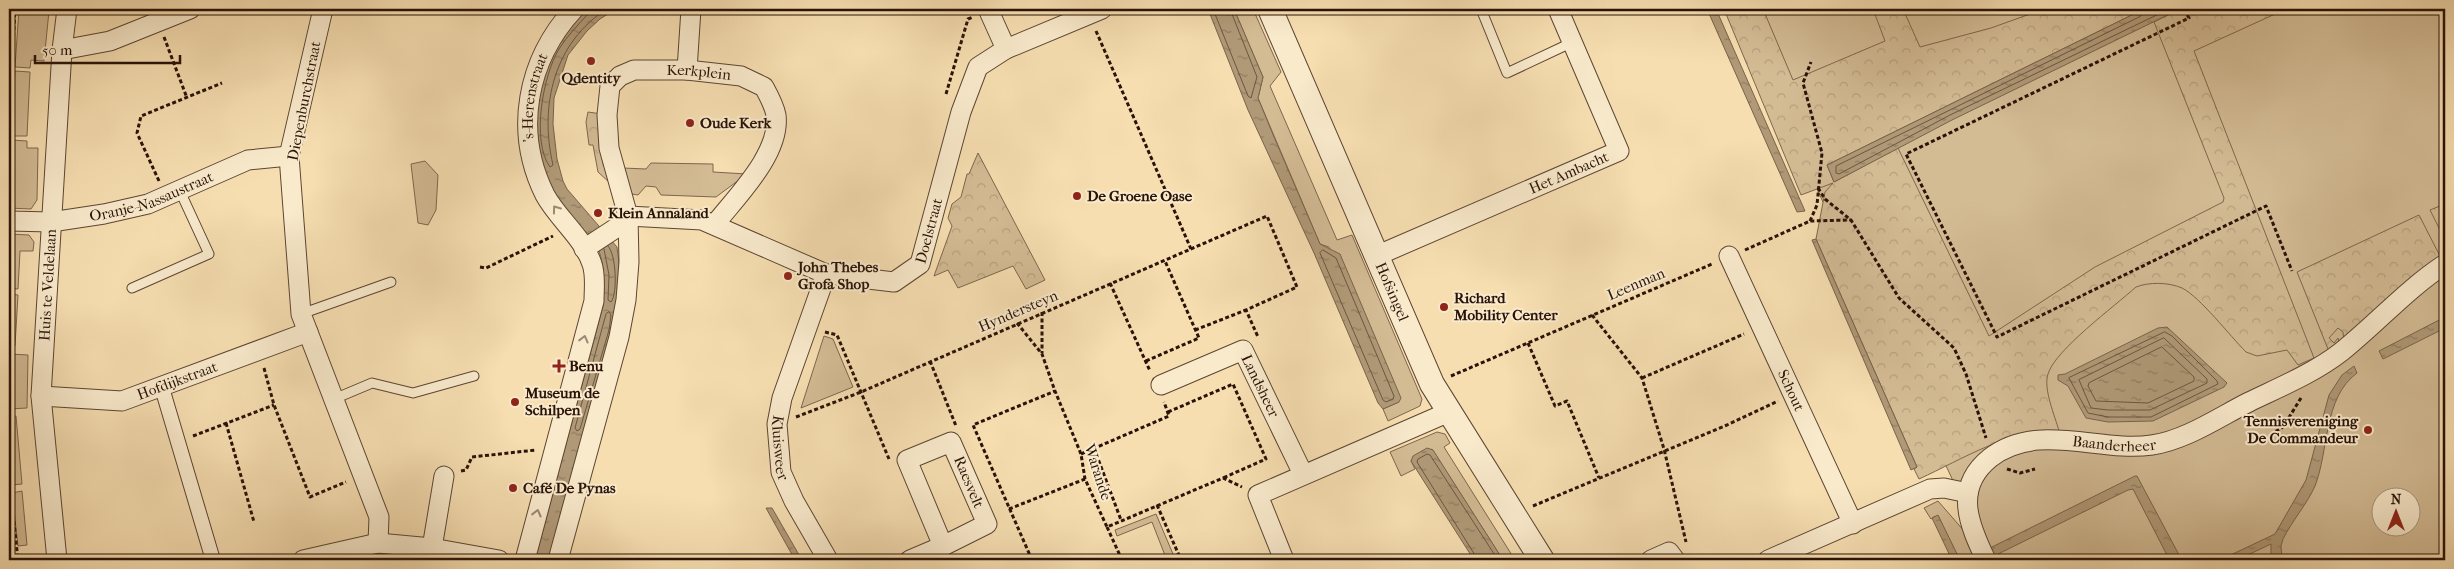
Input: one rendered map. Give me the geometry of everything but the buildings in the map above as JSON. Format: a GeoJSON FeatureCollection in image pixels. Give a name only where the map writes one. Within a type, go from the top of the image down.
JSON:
{"type":"FeatureCollection","features":[{"type":"Feature","properties":{"kind":"street","name":"Huis te Veldelaan"},"geometry":{"type":"LineString","coordinates":[[57,560],[41,396],[62,50],[67,9]]}},
{"type":"Feature","properties":{"kind":"street"},"geometry":{"type":"LineString","coordinates":[[62,50],[110,41],[190,9]]}},
{"type":"Feature","properties":{"kind":"street","name":"Diepenburchstraat"},"geometry":{"type":"LineString","coordinates":[[323,9],[290,156],[301,314],[379,517],[378,543]]}},
{"type":"Feature","properties":{"kind":"street","name":"'s-Herenstraat"},"geometry":{"type":"LineString","coordinates":[[525,560],[594,301],[595,283],[588,246],[570,228],[546,195],[533,161],[528,136],[528,109],[532,83],[541,57],[558,27],[574,9]]}},
{"type":"Feature","properties":{"kind":"street"},"geometry":{"type":"LineString","coordinates":[[688,70],[691,9]]}},
{"type":"Feature","properties":{"kind":"street"},"geometry":{"type":"LineString","coordinates":[[988,9],[1006,49]]}},
{"type":"Feature","properties":{"kind":"street","name":"Hofsingel"},"geometry":{"type":"LineString","coordinates":[[1270,9],[1432,384],[1542,560]]}},
{"type":"Feature","properties":{"kind":"street","name":"Het Ambacht"},"geometry":{"type":"LineString","coordinates":[[1376,256],[1619,151],[1558,9]]}},
{"type":"Feature","properties":{"kind":"street","name":"Doelstraat"},"geometry":{"type":"LineString","coordinates":[[622,222],[702,220],[715,224],[826,274],[894,282],[920,264],[961,112],[978,67],[1006,49],[1095,11]]}},
{"type":"Feature","properties":{"kind":"street","name":"Kerkplein"},"geometry":{"type":"LineString","coordinates":[[622,222],[609,148],[607,115],[610,86],[620,76],[634,70],[688,70],[741,76],[764,87],[776,116],[774,142],[755,173],[715,224]]}},
{"type":"Feature","properties":{"kind":"street","name":"Oranje-Nassaustraat"},"geometry":{"type":"LineString","coordinates":[[9,221],[51,222],[104,214],[148,204],[248,160],[290,156]]}},
{"type":"Feature","properties":{"kind":"street"},"geometry":{"type":"LineString","coordinates":[[558,560],[619,337],[628,272],[622,222],[588,246]]}},
{"type":"Feature","properties":{"kind":"street","name":"Schout"},"geometry":{"type":"LineString","coordinates":[[1729,256],[1760,327],[1853,524]]}},
{"type":"Feature","properties":{"kind":"street","name":"Baanderheer"},"geometry":{"type":"LineString","coordinates":[[1968,493],[1981,467],[1992,457],[2011,447],[2046,439],[2126,446],[2153,445],[2196,430],[2320,366],[2341,352],[2422,279],[2445,264]]}},
{"type":"Feature","properties":{"kind":"street","name":"Kluisweer"},"geometry":{"type":"LineString","coordinates":[[826,274],[782,398],[777,424],[781,472],[807,526],[828,560]]}},
{"type":"Feature","properties":{"kind":"street","name":"Hofdijkstraat"},"geometry":{"type":"LineString","coordinates":[[41,396],[122,401],[162,388],[308,332]]}},
{"type":"Feature","properties":{"kind":"street","name":"Landsheer"},"geometry":{"type":"LineString","coordinates":[[1159,386],[1243,350],[1303,474]]}},
{"type":"Feature","properties":{"kind":"street"},"geometry":{"type":"LineString","coordinates":[[162,388],[214,560]]}},
{"type":"Feature","properties":{"kind":"street"},"geometry":{"type":"LineString","coordinates":[[1284,560],[1258,495],[1449,412]]}},
{"type":"Feature","properties":{"kind":"street","name":"Raesvelt"},"geometry":{"type":"LineString","coordinates":[[907,460],[951,442],[987,524],[910,560]]}},
{"type":"Feature","properties":{"kind":"street"},"geometry":{"type":"LineString","coordinates":[[907,460],[943,546]]}},
{"type":"Feature","properties":{"kind":"street"},"geometry":{"type":"LineString","coordinates":[[432,548],[444,476]]}},
{"type":"Feature","properties":{"kind":"street"},"geometry":{"type":"LineString","coordinates":[[1768,560],[1930,490],[1944,488],[1968,493],[1966,513],[1972,533],[1986,560]]}},
{"type":"Feature","properties":{"kind":"street"},"geometry":{"type":"LineString","coordinates":[[310,559],[378,543],[432,548],[499,560]]}},
{"type":"Feature","properties":{"kind":"street"},"geometry":{"type":"LineString","coordinates":[[1651,560],[1672,556]]}},
{"type":"Feature","properties":{"kind":"lane"},"geometry":{"type":"LineString","coordinates":[[1481,9],[1507,74],[1572,42]]}},
{"type":"Feature","properties":{"kind":"lane"},"geometry":{"type":"LineString","coordinates":[[132,288],[209,254],[172,192]]}},
{"type":"Feature","properties":{"kind":"lane"},"geometry":{"type":"LineString","coordinates":[[301,314],[391,282]]}},
{"type":"Feature","properties":{"kind":"lane"},"geometry":{"type":"LineString","coordinates":[[334,399],[372,383],[413,393],[474,376]]}},
{"type":"Feature","properties":{"kind":"path"},"geometry":{"type":"LineString","coordinates":[[9,121],[15,9]]}},
{"type":"Feature","properties":{"kind":"path"},"geometry":{"type":"LineString","coordinates":[[2184,9],[2189,18],[1906,154],[1997,338],[2266,206],[2292,271]]}},
{"type":"Feature","properties":{"kind":"path"},"geometry":{"type":"LineString","coordinates":[[1095,11],[1191,249]]}},
{"type":"Feature","properties":{"kind":"path"},"geometry":{"type":"LineString","coordinates":[[158,22],[186,98]]}},
{"type":"Feature","properties":{"kind":"path"},"geometry":{"type":"LineString","coordinates":[[1810,62],[1803,84],[1822,152],[1816,206],[1810,221]]}},
{"type":"Feature","properties":{"kind":"path"},"geometry":{"type":"LineString","coordinates":[[172,192],[137,133],[141,116],[222,84]]}},
{"type":"Feature","properties":{"kind":"path"},"geometry":{"type":"LineString","coordinates":[[1818,188],[1825,199],[1851,220],[1898,298],[1954,348],[1966,374],[1992,457]]}},
{"type":"Feature","properties":{"kind":"path","name":"Hyndersteyn"},"geometry":{"type":"LineString","coordinates":[[777,424],[861,392],[1267,216],[1297,287],[1246,310]]}},
{"type":"Feature","properties":{"kind":"path","name":"Leenman"},"geometry":{"type":"LineString","coordinates":[[1432,384],[1810,221],[1851,220]]}},
{"type":"Feature","properties":{"kind":"path"},"geometry":{"type":"LineString","coordinates":[[480,267],[486,268],[570,228]]}},
{"type":"Feature","properties":{"kind":"path"},"geometry":{"type":"LineString","coordinates":[[1146,361],[1199,338],[1165,261]]}},
{"type":"Feature","properties":{"kind":"path"},"geometry":{"type":"LineString","coordinates":[[1081,454],[1169,416],[1159,386],[1110,283]]}},
{"type":"Feature","properties":{"kind":"path"},"geometry":{"type":"LineString","coordinates":[[1195,330],[1246,310],[1259,339],[1243,350]]}},
{"type":"Feature","properties":{"kind":"path"},"geometry":{"type":"LineString","coordinates":[[1042,312],[1042,354]]}},
{"type":"Feature","properties":{"kind":"path"},"geometry":{"type":"LineString","coordinates":[[1592,315],[1642,378],[1664,450],[1686,543],[1672,556]]}},
{"type":"Feature","properties":{"kind":"path","name":"Warande"},"geometry":{"type":"LineString","coordinates":[[1017,323],[1042,354],[1081,454],[1085,478],[1122,560]]}},
{"type":"Feature","properties":{"kind":"path"},"geometry":{"type":"LineString","coordinates":[[808,326],[837,335],[888,458],[907,460]]}},
{"type":"Feature","properties":{"kind":"path"},"geometry":{"type":"LineString","coordinates":[[1642,378],[1760,327]]}},
{"type":"Feature","properties":{"kind":"path"},"geometry":{"type":"LineString","coordinates":[[1528,343],[1555,406],[1567,401],[1599,478]]}},
{"type":"Feature","properties":{"kind":"path"},"geometry":{"type":"LineString","coordinates":[[260,350],[274,405],[310,497],[363,475]]}},
{"type":"Feature","properties":{"kind":"path"},"geometry":{"type":"LineString","coordinates":[[930,361],[958,430]]}},
{"type":"Feature","properties":{"kind":"path"},"geometry":{"type":"LineString","coordinates":[[1107,527],[1266,460],[1233,384],[1168,412]]}},
{"type":"Feature","properties":{"kind":"path"},"geometry":{"type":"LineString","coordinates":[[1032,560],[973,425],[1055,391]]}},
{"type":"Feature","properties":{"kind":"path"},"geometry":{"type":"LineString","coordinates":[[1513,514],[1727,425],[1792,394]]}},
{"type":"Feature","properties":{"kind":"path"},"geometry":{"type":"LineString","coordinates":[[2270,435],[2283,426],[2302,396]]}},
{"type":"Feature","properties":{"kind":"path"},"geometry":{"type":"LineString","coordinates":[[178,442],[274,405]]}},
{"type":"Feature","properties":{"kind":"path"},"geometry":{"type":"LineString","coordinates":[[226,423],[254,522]]}},
{"type":"Feature","properties":{"kind":"path"},"geometry":{"type":"LineString","coordinates":[[444,476],[466,470],[472,457],[554,448]]}},
{"type":"Feature","properties":{"kind":"path"},"geometry":{"type":"LineString","coordinates":[[1094,448],[1121,520]]}},
{"type":"Feature","properties":{"kind":"path"},"geometry":{"type":"LineString","coordinates":[[9,476],[18,560]]}},
{"type":"Feature","properties":{"kind":"path"},"geometry":{"type":"LineString","coordinates":[[1009,508],[1085,478]]}},
{"type":"Feature","properties":{"kind":"path"},"geometry":{"type":"LineString","coordinates":[[1223,478],[1258,495]]}},
{"type":"Feature","properties":{"kind":"path"},"geometry":{"type":"LineString","coordinates":[[1157,505],[1180,560]]}},
{"type":"Feature","properties":{"kind":"green space"},"geometry":{"type":"Polygon","coordinates":[[[19,9],[48,9],[49,11],[44,61],[31,60],[30,68],[15,67],[19,9]]]}},
{"type":"Feature","properties":{"kind":"green space"},"geometry":{"type":"Polygon","coordinates":[[[1234,9],[1253,9],[1281,72],[1270,86],[1337,240],[1352,235],[1422,399],[1420,406],[1388,421],[1383,409],[1399,402],[1329,247],[1320,244],[1258,98],[1263,77],[1234,9]]]}},
{"type":"Feature","properties":{"kind":"green space"},"geometry":{"type":"Polygon","coordinates":[[[1724,9],[1763,9],[1793,80],[1885,41],[1873,9],[1903,9],[1920,47],[1991,28],[2044,9],[2144,9],[1827,165],[1834,182],[1898,148],[1989,336],[2095,267],[2223,202],[2224,198],[2154,22],[2180,9],[2286,9],[2194,51],[2314,358],[2298,365],[2287,350],[2257,356],[2246,352],[2206,308],[2182,288],[2165,284],[2141,285],[2136,287],[2073,341],[2053,364],[2048,374],[2047,387],[2059,431],[2023,434],[2005,440],[1970,454],[1919,479],[1914,469],[1917,467],[1816,239],[1825,192],[1833,183],[1801,195],[1724,9]]]}},
{"type":"Feature","properties":{"kind":"green space"},"geometry":{"type":"Polygon","coordinates":[[[1733,9],[2445,9],[2445,560],[1990,560],[1733,9]]]}},
{"type":"Feature","properties":{"kind":"green space"},"geometry":{"type":"Polygon","coordinates":[[[15,71],[30,72],[27,136],[11,136],[15,71]]]}},
{"type":"Feature","properties":{"kind":"green space"},"geometry":{"type":"Polygon","coordinates":[[[588,112],[602,114],[610,183],[598,172],[593,145],[589,145],[586,122],[588,112]]]}},
{"type":"Feature","properties":{"kind":"green space"},"geometry":{"type":"Polygon","coordinates":[[[12,140],[27,141],[27,148],[38,148],[37,200],[31,209],[9,208],[12,140]]]}},
{"type":"Feature","properties":{"kind":"green space"},"geometry":{"type":"Polygon","coordinates":[[[978,153],[1045,280],[1026,289],[1013,266],[958,288],[948,270],[934,276],[952,226],[948,218],[952,204],[961,197],[967,174],[969,174],[978,153]]]}},
{"type":"Feature","properties":{"kind":"green space"},"geometry":{"type":"Polygon","coordinates":[[[425,161],[438,175],[436,210],[428,225],[418,223],[411,164],[425,161]]]}},
{"type":"Feature","properties":{"kind":"green space"},"geometry":{"type":"Polygon","coordinates":[[[651,163],[713,164],[713,172],[747,174],[716,197],[661,195],[656,187],[646,186],[638,195],[632,194],[623,168],[646,169],[651,163]]]}},
{"type":"Feature","properties":{"kind":"green space"},"geometry":{"type":"Polygon","coordinates":[[[2445,204],[2445,240],[2430,210],[2445,204]]]}},
{"type":"Feature","properties":{"kind":"green space"},"geometry":{"type":"Polygon","coordinates":[[[2419,215],[2442,260],[2344,341],[2343,332],[2338,328],[2329,338],[2334,343],[2338,338],[2340,345],[2330,354],[2297,272],[2419,215]]]}},
{"type":"Feature","properties":{"kind":"green space"},"geometry":{"type":"Polygon","coordinates":[[[9,234],[29,235],[34,242],[33,251],[20,251],[18,289],[9,288],[9,234]]]}},
{"type":"Feature","properties":{"kind":"green space"},"geometry":{"type":"Polygon","coordinates":[[[9,294],[18,295],[15,346],[9,345],[9,294]]]}},
{"type":"Feature","properties":{"kind":"green space"},"geometry":{"type":"Polygon","coordinates":[[[824,336],[833,339],[853,387],[801,408],[824,336]]]}},
{"type":"Feature","properties":{"kind":"green space"},"geometry":{"type":"Polygon","coordinates":[[[9,354],[28,355],[27,408],[9,409],[9,354]]]}},
{"type":"Feature","properties":{"kind":"green space"},"geometry":{"type":"Polygon","coordinates":[[[16,416],[22,484],[12,485],[9,417],[16,416]]]}},
{"type":"Feature","properties":{"kind":"green space"},"geometry":{"type":"Polygon","coordinates":[[[1437,432],[1445,434],[1450,443],[1444,447],[1515,560],[1503,560],[1432,449],[1411,461],[1415,469],[1401,476],[1390,452],[1437,432]]]}},
{"type":"Feature","properties":{"kind":"green space"},"geometry":{"type":"Polygon","coordinates":[[[22,491],[27,545],[18,546],[12,493],[22,491]]]}},
{"type":"Feature","properties":{"kind":"green space"},"geometry":{"type":"Polygon","coordinates":[[[1938,501],[1965,532],[1981,560],[1959,558],[1935,516],[1931,519],[1924,508],[1938,501]]]}},
{"type":"Feature","properties":{"kind":"green space"},"geometry":{"type":"Polygon","coordinates":[[[1156,514],[1175,560],[1162,560],[1166,558],[1152,522],[1117,536],[1115,530],[1156,514]]]}},
{"type":"Feature","properties":{"kind":"water"},"geometry":{"type":"Polygon","coordinates":[[[586,9],[616,9],[600,19],[587,31],[568,55],[554,98],[553,124],[557,159],[567,189],[617,247],[620,271],[614,331],[550,560],[535,560],[603,306],[603,270],[599,252],[590,235],[563,208],[549,182],[538,144],[536,123],[540,83],[545,64],[554,46],[569,26],[586,9]]]}},
{"type":"Feature","properties":{"kind":"water"},"geometry":{"type":"Polygon","coordinates":[[[1208,9],[1234,9],[1263,77],[1258,98],[1274,137],[1320,244],[1340,254],[1401,398],[1399,402],[1383,409],[1378,403],[1314,253],[1248,110],[1208,9]]]}},
{"type":"Feature","properties":{"kind":"water"},"geometry":{"type":"Polygon","coordinates":[[[1707,9],[1716,9],[1805,211],[1797,212],[1707,9]]]}},
{"type":"Feature","properties":{"kind":"water"},"geometry":{"type":"Polygon","coordinates":[[[2144,9],[2180,9],[1952,120],[1834,182],[1827,165],[2144,9]]]}},
{"type":"Feature","properties":{"kind":"water"},"geometry":{"type":"Polygon","coordinates":[[[1816,239],[1917,467],[1911,470],[1812,240],[1816,239]]]}},
{"type":"Feature","properties":{"kind":"water"},"geometry":{"type":"Polygon","coordinates":[[[2445,317],[2445,328],[2383,359],[2379,351],[2445,317]]]}},
{"type":"Feature","properties":{"kind":"water"},"geometry":{"type":"Polygon","coordinates":[[[2167,327],[2227,383],[2224,387],[2153,421],[2108,422],[2086,418],[2068,386],[2058,380],[2058,375],[2065,374],[2158,328],[2167,327]]]}},
{"type":"Feature","properties":{"kind":"water"},"geometry":{"type":"Polygon","coordinates":[[[2354,366],[2357,373],[2338,396],[2332,411],[2315,486],[2283,539],[2281,546],[2282,560],[2271,560],[2271,544],[2237,560],[2220,560],[2275,534],[2306,480],[2329,395],[2342,375],[2354,366]]]}},
{"type":"Feature","properties":{"kind":"water"},"geometry":{"type":"Polygon","coordinates":[[[1427,448],[1433,450],[1503,560],[1474,560],[1411,461],[1413,456],[1427,448]]]}},
{"type":"Feature","properties":{"kind":"water"},"geometry":{"type":"Polygon","coordinates":[[[2137,476],[2178,553],[2179,557],[2175,560],[2169,559],[2133,489],[1994,556],[1990,548],[2137,476]]]}},
{"type":"Feature","properties":{"kind":"water"},"geometry":{"type":"Polygon","coordinates":[[[766,508],[772,508],[802,560],[795,560],[766,508]]]}},
{"type":"Feature","properties":{"kind":"water"},"geometry":{"type":"Polygon","coordinates":[[[1938,515],[1959,558],[1962,560],[1952,560],[1932,518],[1938,515]]]}},
{"type":"Feature","properties":{"kind":"place","name":"Qdentity"},"geometry":{"type":"Point","coordinates":[591,61]}},
{"type":"Feature","properties":{"kind":"place","name":"Oude Kerk"},"geometry":{"type":"Point","coordinates":[690,123]}},
{"type":"Feature","properties":{"kind":"place","name":"De Groene Oase"},"geometry":{"type":"Point","coordinates":[1077,196]}},
{"type":"Feature","properties":{"kind":"place","name":"Klein Annaland"},"geometry":{"type":"Point","coordinates":[598,213]}},
{"type":"Feature","properties":{"kind":"place","name":"John Thebes Grofa Shop"},"geometry":{"type":"Point","coordinates":[788,276]}},
{"type":"Feature","properties":{"kind":"place","name":"Richard Mobility Center"},"geometry":{"type":"Point","coordinates":[1444,307]}},
{"type":"Feature","properties":{"kind":"place","name":"Benu"},"geometry":{"type":"Point","coordinates":[559,366]}},
{"type":"Feature","properties":{"kind":"place","name":"Museum de Schilpen"},"geometry":{"type":"Point","coordinates":[515,402]}},
{"type":"Feature","properties":{"kind":"place","name":"Tennisvereniging De Commandeur"},"geometry":{"type":"Point","coordinates":[2368,430]}},
{"type":"Feature","properties":{"kind":"place","name":"Café De Pynas"},"geometry":{"type":"Point","coordinates":[513,488]}}]}
